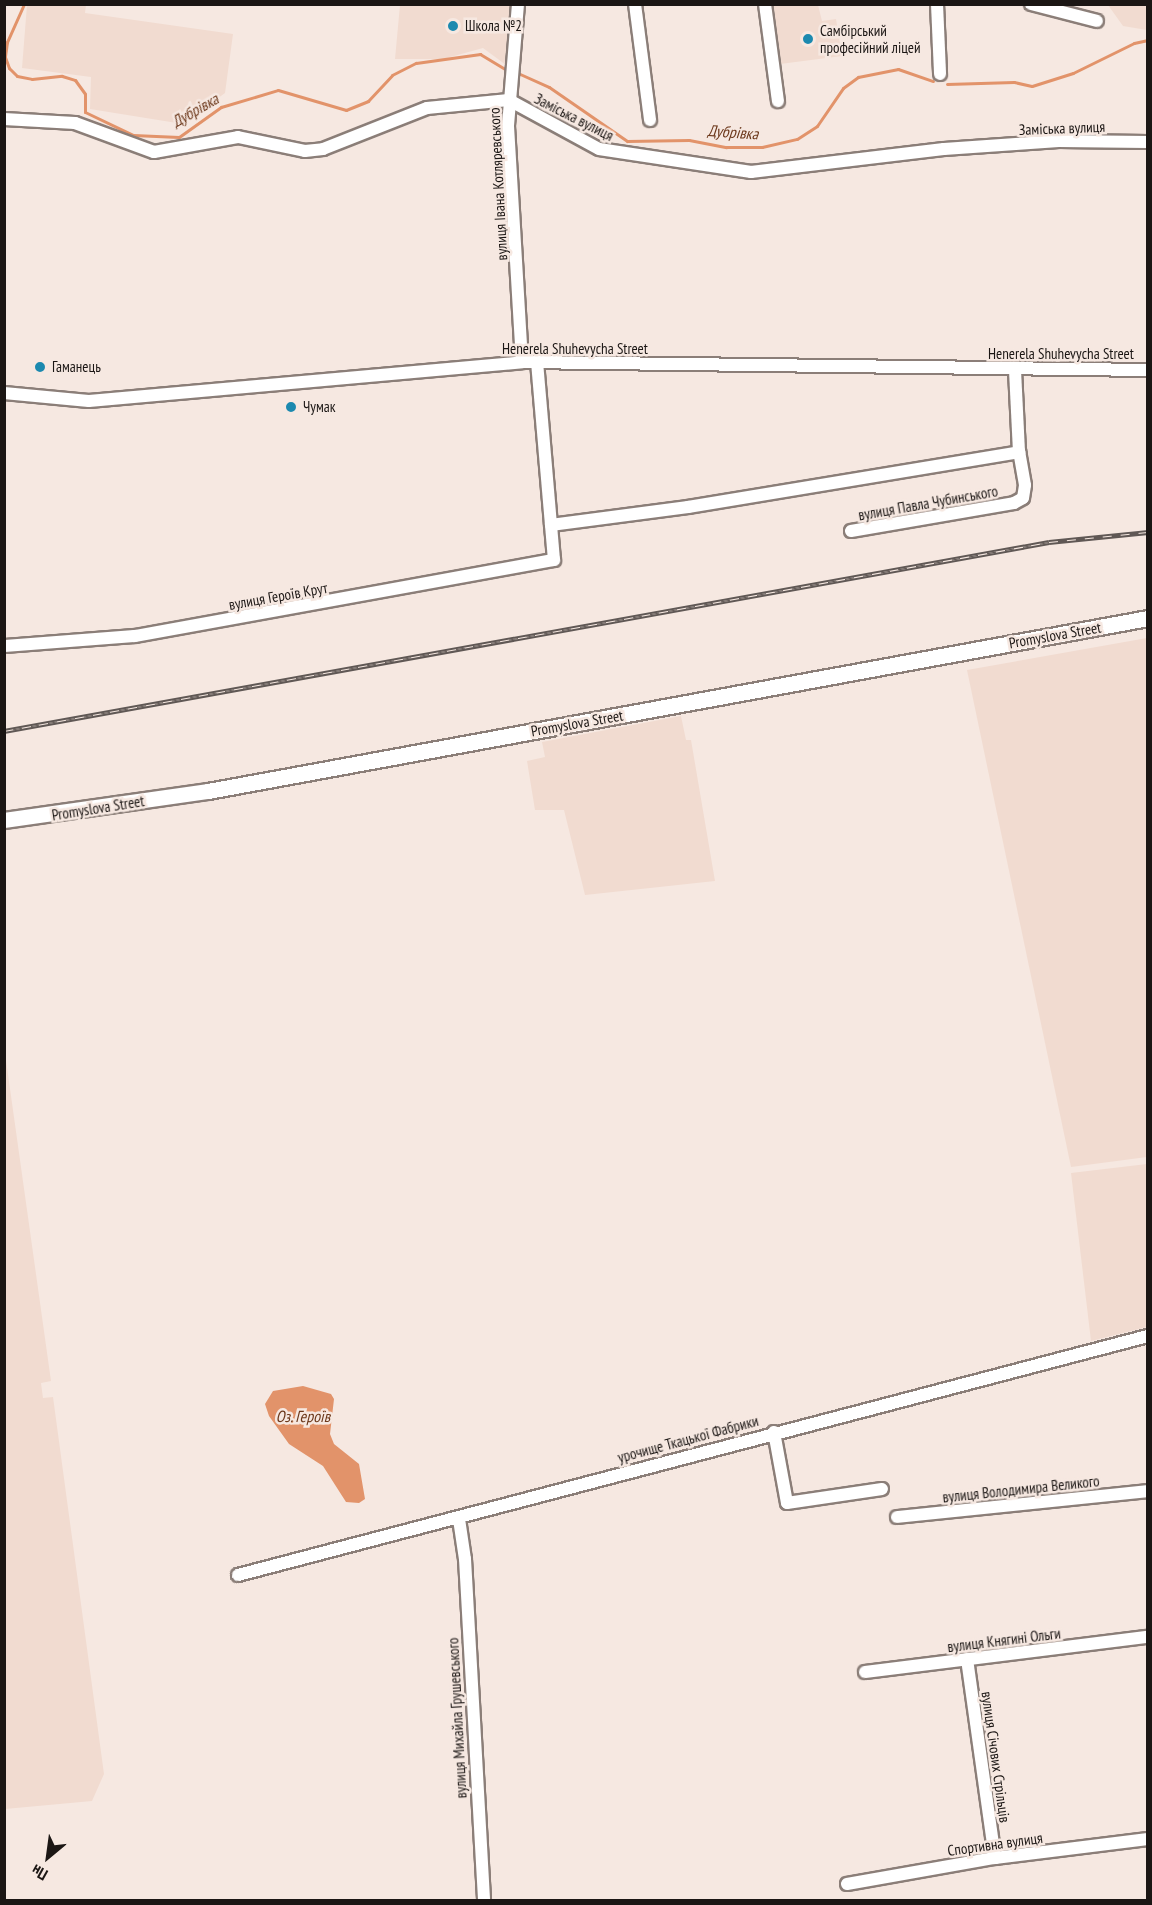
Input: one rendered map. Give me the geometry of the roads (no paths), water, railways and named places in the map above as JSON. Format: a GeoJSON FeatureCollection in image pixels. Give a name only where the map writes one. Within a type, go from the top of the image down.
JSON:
{"type":"FeatureCollection","features":[{"type":"Feature","properties":{"kind":"street","name":"вулиця Івана Котляревського"},"geometry":{"type":"LineString","coordinates":[[518,4],[509,100],[522,362]]}},
{"type":"Feature","properties":{"kind":"street"},"geometry":{"type":"LineString","coordinates":[[635,4],[650,120]]}},
{"type":"Feature","properties":{"kind":"street"},"geometry":{"type":"LineString","coordinates":[[765,4],[778,101]]}},
{"type":"Feature","properties":{"kind":"street"},"geometry":{"type":"LineString","coordinates":[[937,4],[940,74]]}},
{"type":"Feature","properties":{"kind":"street"},"geometry":{"type":"LineString","coordinates":[[1031,4],[1097,21]]}},
{"type":"Feature","properties":{"kind":"street"},"geometry":{"type":"LineString","coordinates":[[4,118],[75,123],[154,152],[238,137],[304,151],[323,149],[427,108],[509,100]]}},
{"type":"Feature","properties":{"kind":"street","name":"Заміська вулиця"},"geometry":{"type":"LineString","coordinates":[[509,100],[599,149],[751,172],[944,149],[1059,141],[1148,142]]}},
{"type":"Feature","properties":{"kind":"street","name":"Henerela Shuhevycha Street"},"geometry":{"type":"LineString","coordinates":[[4,393],[89,401],[522,362],[1148,370]]}},
{"type":"Feature","properties":{"kind":"street"},"geometry":{"type":"LineString","coordinates":[[537,362],[551,525],[734,500],[1019,452]]}},
{"type":"Feature","properties":{"kind":"street","name":"вулиця Павла Чубинського"},"geometry":{"type":"LineString","coordinates":[[851,531],[1019,501],[1026,485],[1019,452],[1015,370]]}},
{"type":"Feature","properties":{"kind":"street","name":"вулиця Героїв Крут"},"geometry":{"type":"LineString","coordinates":[[4,646],[135,636],[554,560],[551,525]]}},
{"type":"Feature","properties":{"kind":"street","name":"Promyslova Street"},"geometry":{"type":"LineString","coordinates":[[4,820],[208,791],[1148,618]]}},
{"type":"Feature","properties":{"kind":"street","name":"урочище Ткацької Фабрики"},"geometry":{"type":"LineString","coordinates":[[238,1575],[459,1519],[774,1432],[1148,1336]]}},
{"type":"Feature","properties":{"kind":"street"},"geometry":{"type":"LineString","coordinates":[[774,1432],[787,1503],[882,1489]]}},
{"type":"Feature","properties":{"kind":"street","name":"вулиця Володимира Великого"},"geometry":{"type":"LineString","coordinates":[[897,1517],[1148,1491]]}},
{"type":"Feature","properties":{"kind":"street","name":"вулиця Михайла Грушевського"},"geometry":{"type":"LineString","coordinates":[[459,1519],[484,1900]]}},
{"type":"Feature","properties":{"kind":"street","name":"вулиця Княгині Ольги"},"geometry":{"type":"LineString","coordinates":[[865,1672],[1148,1637]]}},
{"type":"Feature","properties":{"kind":"street","name":"вулиця Січових Стрільців"},"geometry":{"type":"LineString","coordinates":[[967,1659],[995,1858]]}},
{"type":"Feature","properties":{"kind":"street","name":"Спортивна вулиця"},"geometry":{"type":"LineString","coordinates":[[847,1884],[995,1858],[1148,1839]]}},
{"type":"Feature","properties":{"kind":"water","name":"Оз. Героїв"},"geometry":{"type":"Polygon","coordinates":[[[303,1386],[331,1394],[334,1399],[330,1434],[334,1444],[359,1464],[365,1499],[359,1503],[346,1502],[323,1466],[289,1444],[269,1416],[265,1404],[273,1391],[303,1386]]]}},
{"type":"Feature","properties":{"kind":"waterway","name":"Дубрівка"},"geometry":{"type":"LineString","coordinates":[[24,4],[7,42],[5,57],[9,68],[17,76],[32,79],[62,76],[75,80],[85,94],[85,112],[133,135],[179,137],[221,107],[278,90],[346,110],[368,101],[392,75],[416,63],[480,54],[505,69]]}},
{"type":"Feature","properties":{"kind":"waterway","name":"Дубрівка"},"geometry":{"type":"LineString","coordinates":[[947,84],[1014,82],[1032,86],[1073,73],[1134,43],[1148,40]]}},
{"type":"Feature","properties":{"kind":"waterway","name":"Дубрівка"},"geometry":{"type":"LineString","coordinates":[[520,74],[549,87],[627,141],[689,140],[726,147],[762,147],[797,139],[817,126],[843,88],[858,77],[898,69],[933,81]]}},
{"type":"Feature","properties":{"kind":"railway"},"geometry":{"type":"LineString","coordinates":[[4,731],[1049,542],[1148,532]]}},
{"type":"Feature","properties":{"kind":"place","name":"Школа №2"},"geometry":{"type":"Point","coordinates":[453,26]}},
{"type":"Feature","properties":{"kind":"place","name":"Самбірський професійний ліцей"},"geometry":{"type":"Point","coordinates":[808,39]}},
{"type":"Feature","properties":{"kind":"place","name":"Гаманець"},"geometry":{"type":"Point","coordinates":[40,367]}},
{"type":"Feature","properties":{"kind":"place","name":"Чумак"},"geometry":{"type":"Point","coordinates":[291,407]}}]}
